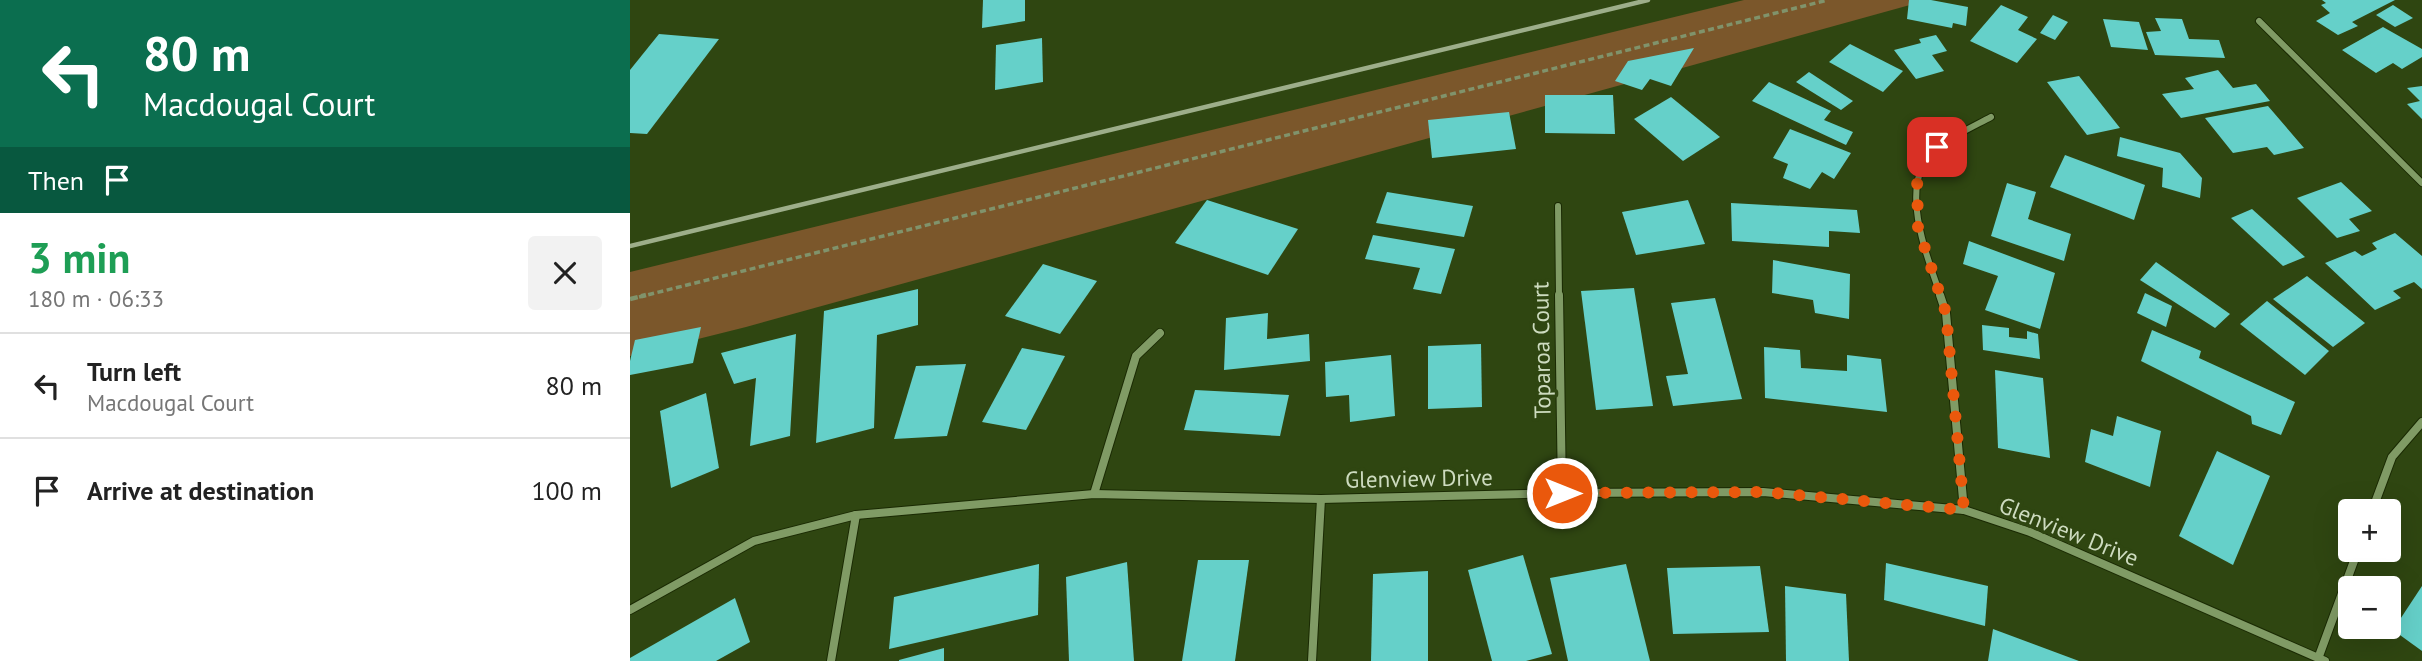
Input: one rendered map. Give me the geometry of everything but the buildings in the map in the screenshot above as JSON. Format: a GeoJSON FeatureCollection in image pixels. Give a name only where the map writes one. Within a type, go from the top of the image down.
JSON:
{"type":"FeatureCollection","features":[{"type":"Feature","properties":{"kind":"street"},"geometry":{"type":"LineString","coordinates":[[2259,21],[2422,183]]}},
{"type":"Feature","properties":{"kind":"street"},"geometry":{"type":"LineString","coordinates":[[1964,510],[1946,313],[1918,227],[1917,174],[1937,147],[1991,117]]}},
{"type":"Feature","properties":{"kind":"street","name":"Toparoa Court"},"geometry":{"type":"LineString","coordinates":[[1558,206],[1562,493]]}},
{"type":"Feature","properties":{"kind":"street"},"geometry":{"type":"LineString","coordinates":[[1094,494],[1136,356],[1160,333]]}},
{"type":"Feature","properties":{"kind":"street"},"geometry":{"type":"LineString","coordinates":[[2376,499],[2392,457],[2422,422]]}},
{"type":"Feature","properties":{"kind":"street","name":"Glenview Drive"},"geometry":{"type":"LineString","coordinates":[[630,610],[754,541],[856,515],[1094,494],[1321,499],[1562,493],[1763,492],[1964,510],[2029,532],[2322,659]]}},
{"type":"Feature","properties":{"kind":"street"},"geometry":{"type":"LineString","coordinates":[[1311,661],[1321,499]]}},
{"type":"Feature","properties":{"kind":"street"},"geometry":{"type":"LineString","coordinates":[[831,661],[856,515]]}},
{"type":"Feature","properties":{"kind":"street"},"geometry":{"type":"LineString","coordinates":[[2322,659],[2354,562]]}},
{"type":"Feature","properties":{"kind":"path"},"geometry":{"type":"LineString","coordinates":[[630,299],[1828,0]]}},
{"type":"Feature","properties":{"kind":"shaded area"},"geometry":{"type":"Polygon","coordinates":[[[1744,0],[1928,0],[746,327],[630,356],[630,272],[1744,0]]]}},
{"type":"Feature","properties":{"kind":"railway"},"geometry":{"type":"LineString","coordinates":[[630,246],[1648,0]]}},
{"type":"Feature","properties":{"kind":"route"},"geometry":{"type":"LineString","coordinates":[[1562,493],[1763,492],[1964,510],[1946,313],[1918,227],[1917,174],[1937,147]]}}]}
